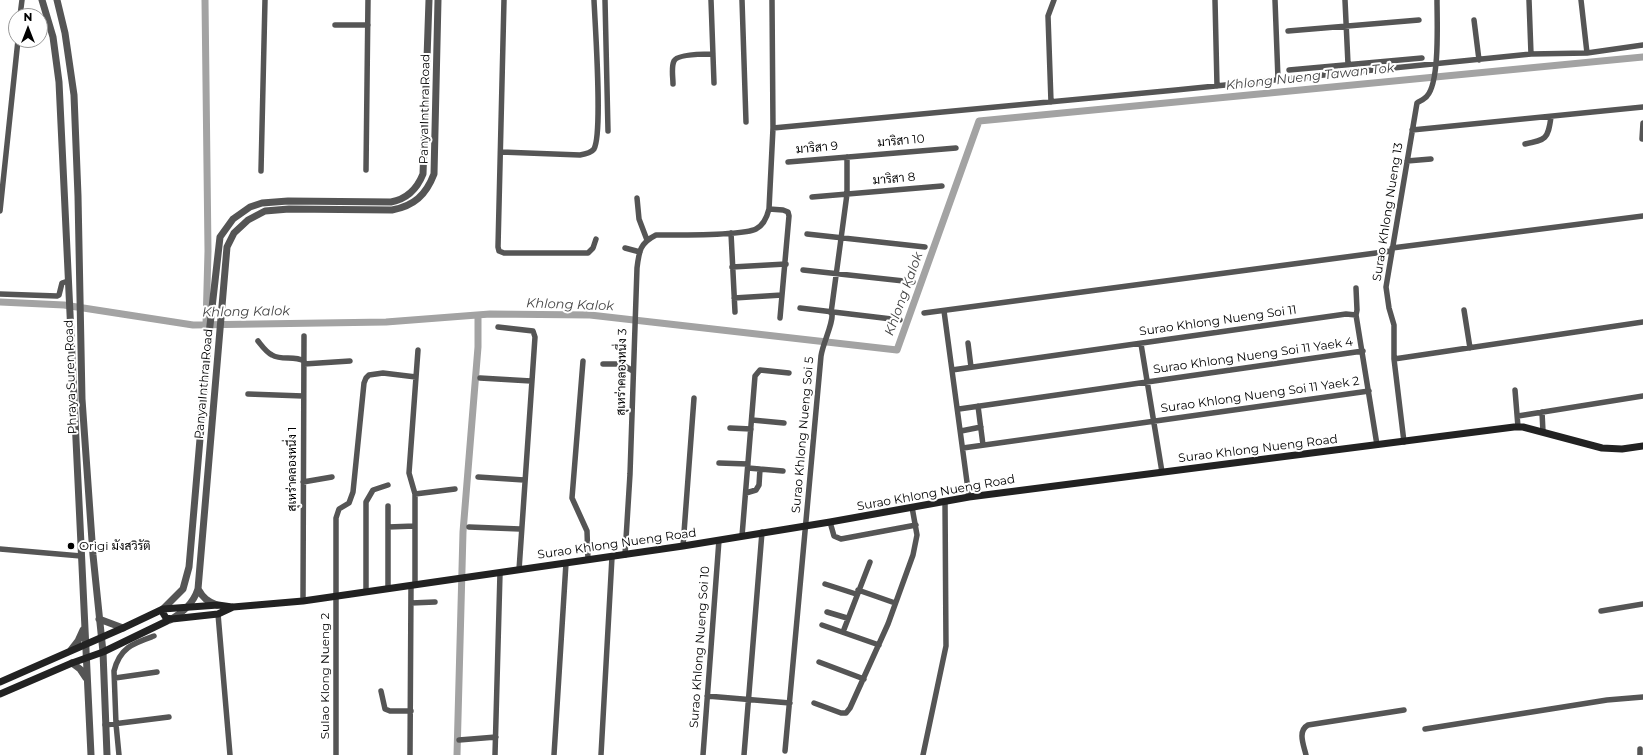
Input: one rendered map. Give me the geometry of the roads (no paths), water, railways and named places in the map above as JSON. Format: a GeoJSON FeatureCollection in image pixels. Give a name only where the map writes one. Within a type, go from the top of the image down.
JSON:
{"type":"FeatureCollection","features":[{"type":"Feature","properties":{"kind":"main road","name":"Surao Khlong Nueng Road"},"geometry":{"type":"LineString","coordinates":[[163,609],[218,605],[233,607],[303,601],[683,546],[830,522],[970,496],[1518,427],[1543,432],[1602,448],[1622,449],[1643,446]]}},
{"type":"Feature","properties":{"kind":"main road","name":"Surao Khlong Nueng Road"},"geometry":{"type":"LineString","coordinates":[[169,620],[218,614],[233,607]]}},
{"type":"Feature","properties":{"kind":"main road"},"geometry":{"type":"LineString","coordinates":[[163,609],[163,613],[169,620]]}},
{"type":"Feature","properties":{"kind":"main road","name":"Panya Inthra Road"},"geometry":{"type":"LineString","coordinates":[[0,682],[71,650],[102,638],[163,609]]}},
{"type":"Feature","properties":{"kind":"main road","name":"Panya Inthra Road"},"geometry":{"type":"LineString","coordinates":[[0,694],[86,657],[104,652],[169,620]]}},
{"type":"Feature","properties":{"kind":"street","name":"Phraya Suren Road"},"geometry":{"type":"LineString","coordinates":[[42,0],[53,37],[59,82],[82,556],[86,678],[91,755]]}},
{"type":"Feature","properties":{"kind":"street","name":"Phraya Suren Road"},"geometry":{"type":"LineString","coordinates":[[57,0],[65,33],[74,95],[85,450],[99,620],[104,652],[105,725],[108,755]]}},
{"type":"Feature","properties":{"kind":"street"},"geometry":{"type":"LineString","coordinates":[[262,172],[265,0]]}},
{"type":"Feature","properties":{"kind":"street"},"geometry":{"type":"LineString","coordinates":[[366,170],[368,0]]}},
{"type":"Feature","properties":{"kind":"street","name":"Panya Inthra Road"},"geometry":{"type":"LineString","coordinates":[[163,609],[183,589],[189,567],[209,334],[220,237],[233,219],[245,210],[262,203],[288,201],[391,202],[400,200],[413,191],[420,183],[423,174],[429,0]]}},
{"type":"Feature","properties":{"kind":"street","name":"Panya Inthra Road"},"geometry":{"type":"LineString","coordinates":[[169,620],[188,608],[195,598],[198,589],[228,243],[234,233],[256,214],[265,211],[289,209],[392,210],[405,208],[421,196],[429,186],[434,174],[438,0]]}},
{"type":"Feature","properties":{"kind":"street"},"geometry":{"type":"LineString","coordinates":[[504,0],[499,251],[504,253],[588,253],[593,248],[596,239]]}},
{"type":"Feature","properties":{"kind":"street"},"geometry":{"type":"LineString","coordinates":[[501,152],[580,155],[588,154],[594,149],[598,127],[594,0]]}},
{"type":"Feature","properties":{"kind":"street"},"geometry":{"type":"LineString","coordinates":[[605,0],[608,131]]}},
{"type":"Feature","properties":{"kind":"street"},"geometry":{"type":"LineString","coordinates":[[711,0],[714,83]]}},
{"type":"Feature","properties":{"kind":"street"},"geometry":{"type":"LineString","coordinates":[[742,0],[746,122]]}},
{"type":"Feature","properties":{"kind":"street"},"geometry":{"type":"LineString","coordinates":[[638,198],[639,219],[647,240],[656,235],[731,233],[756,229],[763,224],[769,209],[773,128],[772,0]]}},
{"type":"Feature","properties":{"kind":"street"},"geometry":{"type":"LineString","coordinates":[[1051,102],[1048,16],[1054,0]]}},
{"type":"Feature","properties":{"kind":"street"},"geometry":{"type":"LineString","coordinates":[[1215,0],[1217,86]]}},
{"type":"Feature","properties":{"kind":"street"},"geometry":{"type":"LineString","coordinates":[[1275,0],[1278,79]]}},
{"type":"Feature","properties":{"kind":"street"},"geometry":{"type":"LineString","coordinates":[[1345,0],[1348,64]]}},
{"type":"Feature","properties":{"kind":"street","name":"Surao Khlong Nueng 13"},"geometry":{"type":"LineString","coordinates":[[1404,442],[1394,359],[1394,324],[1389,308],[1386,287],[1417,103],[1427,96],[1433,82],[1435,66],[1437,0]]}},
{"type":"Feature","properties":{"kind":"street"},"geometry":{"type":"LineString","coordinates":[[1529,0],[1531,54]]}},
{"type":"Feature","properties":{"kind":"street"},"geometry":{"type":"LineString","coordinates":[[1581,0],[1587,53]]}},
{"type":"Feature","properties":{"kind":"street"},"geometry":{"type":"LineString","coordinates":[[1288,31],[1419,20]]}},
{"type":"Feature","properties":{"kind":"street"},"geometry":{"type":"LineString","coordinates":[[1474,20],[1479,60]]}},
{"type":"Feature","properties":{"kind":"street"},"geometry":{"type":"LineString","coordinates":[[335,25],[368,25]]}},
{"type":"Feature","properties":{"kind":"street"},"geometry":{"type":"LineString","coordinates":[[773,128],[1278,79],[1435,66],[1531,54],[1587,53],[1643,45]]}},
{"type":"Feature","properties":{"kind":"street"},"geometry":{"type":"LineString","coordinates":[[0,211],[17,48]]}},
{"type":"Feature","properties":{"kind":"street"},"geometry":{"type":"LineString","coordinates":[[673,84],[673,63],[676,58],[713,54]]}},
{"type":"Feature","properties":{"kind":"street"},"geometry":{"type":"LineString","coordinates":[[1289,70],[1422,58]]}},
{"type":"Feature","properties":{"kind":"street"},"geometry":{"type":"LineString","coordinates":[[1412,130],[1643,107]]}},
{"type":"Feature","properties":{"kind":"street"},"geometry":{"type":"LineString","coordinates":[[1525,144],[1545,138],[1548,135],[1551,117]]}},
{"type":"Feature","properties":{"kind":"street"},"geometry":{"type":"LineString","coordinates":[[1642,139],[1643,123]]}},
{"type":"Feature","properties":{"kind":"street","name":"มาริสา 10"},"geometry":{"type":"LineString","coordinates":[[847,157],[956,148]]}},
{"type":"Feature","properties":{"kind":"street","name":"มาริสา 9"},"geometry":{"type":"LineString","coordinates":[[788,162],[847,157]]}},
{"type":"Feature","properties":{"kind":"street","name":"Surao Khlong Nueng Soi 5"},"geometry":{"type":"LineString","coordinates":[[785,751],[822,345],[833,316],[832,311],[836,274],[847,194],[847,157]]}},
{"type":"Feature","properties":{"kind":"street"},"geometry":{"type":"LineString","coordinates":[[1407,161],[1431,160]]}},
{"type":"Feature","properties":{"kind":"street","name":"มาริสา 8"},"geometry":{"type":"LineString","coordinates":[[812,198],[942,186]]}},
{"type":"Feature","properties":{"kind":"street"},"geometry":{"type":"LineString","coordinates":[[769,209],[783,210],[788,212],[789,216],[786,264],[780,318]]}},
{"type":"Feature","properties":{"kind":"street"},"geometry":{"type":"LineString","coordinates":[[924,313],[1643,216]]}},
{"type":"Feature","properties":{"kind":"street"},"geometry":{"type":"LineString","coordinates":[[731,233],[735,312]]}},
{"type":"Feature","properties":{"kind":"street"},"geometry":{"type":"LineString","coordinates":[[807,234],[925,247]]}},
{"type":"Feature","properties":{"kind":"street","name":"สุเหร่าคลองหนึ่ง 3"},"geometry":{"type":"LineString","coordinates":[[624,555],[637,268],[642,245],[647,240]]}},
{"type":"Feature","properties":{"kind":"street"},"geometry":{"type":"LineString","coordinates":[[625,248],[640,252]]}},
{"type":"Feature","properties":{"kind":"street"},"geometry":{"type":"LineString","coordinates":[[732,267],[786,264]]}},
{"type":"Feature","properties":{"kind":"street"},"geometry":{"type":"LineString","coordinates":[[803,270],[913,282]]}},
{"type":"Feature","properties":{"kind":"street"},"geometry":{"type":"LineString","coordinates":[[0,294],[57,296],[59,295],[62,283],[68,281]]}},
{"type":"Feature","properties":{"kind":"street"},"geometry":{"type":"LineString","coordinates":[[1356,288],[1356,315],[1378,445]]}},
{"type":"Feature","properties":{"kind":"street"},"geometry":{"type":"LineString","coordinates":[[734,298],[782,295]]}},
{"type":"Feature","properties":{"kind":"street"},"geometry":{"type":"LineString","coordinates":[[800,308],[900,320]]}},
{"type":"Feature","properties":{"kind":"street"},"geometry":{"type":"LineString","coordinates":[[1464,310],[1470,348]]}},
{"type":"Feature","properties":{"kind":"street"},"geometry":{"type":"LineString","coordinates":[[944,311],[959,409],[970,496]]}},
{"type":"Feature","properties":{"kind":"street","name":"Surao Khlong Nueng Soi 11"},"geometry":{"type":"LineString","coordinates":[[952,370],[1315,319],[1356,315]]}},
{"type":"Feature","properties":{"kind":"street"},"geometry":{"type":"LineString","coordinates":[[1394,359],[1643,322]]}},
{"type":"Feature","properties":{"kind":"street"},"geometry":{"type":"LineString","coordinates":[[498,327],[533,331],[531,381],[520,529],[519,570]]}},
{"type":"Feature","properties":{"kind":"street","name":"สุเหร่าคลองหนึ่ง 1"},"geometry":{"type":"LineString","coordinates":[[303,601],[304,336]]}},
{"type":"Feature","properties":{"kind":"street"},"geometry":{"type":"LineString","coordinates":[[258,341],[270,354],[276,357],[296,358],[304,362],[350,361]]}},
{"type":"Feature","properties":{"kind":"street"},"geometry":{"type":"LineString","coordinates":[[968,343],[971,367]]}},
{"type":"Feature","properties":{"kind":"street"},"geometry":{"type":"LineString","coordinates":[[1142,344],[1162,472]]}},
{"type":"Feature","properties":{"kind":"street"},"geometry":{"type":"LineString","coordinates":[[410,755],[411,603],[413,586],[415,494],[409,473],[418,350]]}},
{"type":"Feature","properties":{"kind":"street","name":"Surao Khlong Nueng Soi 11 Yaek 4"},"geometry":{"type":"LineString","coordinates":[[959,409],[1362,351]]}},
{"type":"Feature","properties":{"kind":"street"},"geometry":{"type":"LineString","coordinates":[[583,361],[572,498],[573,504],[587,531],[588,560]]}},
{"type":"Feature","properties":{"kind":"street"},"geometry":{"type":"LineString","coordinates":[[603,364],[621,364],[633,371]]}},
{"type":"Feature","properties":{"kind":"street"},"geometry":{"type":"LineString","coordinates":[[742,536],[755,376],[760,370],[789,373]]}},
{"type":"Feature","properties":{"kind":"street","name":"Sulao Klong Nueng 2"},"geometry":{"type":"LineString","coordinates":[[336,755],[336,518],[339,509],[349,503],[353,492],[358,432],[366,378],[370,374],[383,373],[416,377]]}},
{"type":"Feature","properties":{"kind":"street"},"geometry":{"type":"LineString","coordinates":[[480,378],[531,381]]}},
{"type":"Feature","properties":{"kind":"street"},"geometry":{"type":"LineString","coordinates":[[1515,390],[1518,427]]}},
{"type":"Feature","properties":{"kind":"street","name":"Surao Khlong Nueng Soi 11 Yaek 2"},"geometry":{"type":"LineString","coordinates":[[964,448],[1369,391]]}},
{"type":"Feature","properties":{"kind":"street"},"geometry":{"type":"LineString","coordinates":[[248,394],[303,396]]}},
{"type":"Feature","properties":{"kind":"street"},"geometry":{"type":"LineString","coordinates":[[1518,416],[1643,396]]}},
{"type":"Feature","properties":{"kind":"street"},"geometry":{"type":"LineString","coordinates":[[683,546],[694,398]]}},
{"type":"Feature","properties":{"kind":"street"},"geometry":{"type":"LineString","coordinates":[[978,406],[983,445]]}},
{"type":"Feature","properties":{"kind":"street"},"geometry":{"type":"LineString","coordinates":[[1542,412],[1543,432]]}},
{"type":"Feature","properties":{"kind":"street"},"geometry":{"type":"LineString","coordinates":[[752,420],[784,423]]}},
{"type":"Feature","properties":{"kind":"street"},"geometry":{"type":"LineString","coordinates":[[730,428],[751,429]]}},
{"type":"Feature","properties":{"kind":"street"},"geometry":{"type":"LineString","coordinates":[[961,431],[981,428]]}},
{"type":"Feature","properties":{"kind":"street"},"geometry":{"type":"LineString","coordinates":[[719,462],[760,469],[783,471]]}},
{"type":"Feature","properties":{"kind":"street"},"geometry":{"type":"LineString","coordinates":[[746,493],[756,490],[759,485],[760,469]]}},
{"type":"Feature","properties":{"kind":"street"},"geometry":{"type":"LineString","coordinates":[[303,482],[332,477]]}},
{"type":"Feature","properties":{"kind":"street"},"geometry":{"type":"LineString","coordinates":[[478,477],[524,480]]}},
{"type":"Feature","properties":{"kind":"street"},"geometry":{"type":"LineString","coordinates":[[366,592],[366,502],[373,490],[388,484]]}},
{"type":"Feature","properties":{"kind":"street"},"geometry":{"type":"LineString","coordinates":[[415,494],[455,489]]}},
{"type":"Feature","properties":{"kind":"street"},"geometry":{"type":"LineString","coordinates":[[923,755],[946,646],[945,501]]}},
{"type":"Feature","properties":{"kind":"street"},"geometry":{"type":"LineString","coordinates":[[388,506],[388,589]]}},
{"type":"Feature","properties":{"kind":"street"},"geometry":{"type":"LineString","coordinates":[[814,703],[841,713],[846,713],[864,679],[895,604],[917,542],[916,525],[912,507]]}},
{"type":"Feature","properties":{"kind":"street"},"geometry":{"type":"LineString","coordinates":[[830,522],[834,536],[841,539],[916,525]]}},
{"type":"Feature","properties":{"kind":"street"},"geometry":{"type":"LineString","coordinates":[[388,527],[415,526]]}},
{"type":"Feature","properties":{"kind":"street"},"geometry":{"type":"LineString","coordinates":[[469,527],[520,529]]}},
{"type":"Feature","properties":{"kind":"street"},"geometry":{"type":"LineString","coordinates":[[744,755],[762,532]]}},
{"type":"Feature","properties":{"kind":"street","name":"Surao Khlong Nueng Soi 10"},"geometry":{"type":"LineString","coordinates":[[703,755],[719,540]]}},
{"type":"Feature","properties":{"kind":"street"},"geometry":{"type":"LineString","coordinates":[[0,549],[82,556]]}},
{"type":"Feature","properties":{"kind":"street"},"geometry":{"type":"LineString","coordinates":[[601,755],[612,557]]}},
{"type":"Feature","properties":{"kind":"street"},"geometry":{"type":"LineString","coordinates":[[843,632],[857,592],[870,562]]}},
{"type":"Feature","properties":{"kind":"street"},"geometry":{"type":"LineString","coordinates":[[554,755],[566,563]]}},
{"type":"Feature","properties":{"kind":"street"},"geometry":{"type":"LineString","coordinates":[[495,755],[500,573]]}},
{"type":"Feature","properties":{"kind":"street"},"geometry":{"type":"LineString","coordinates":[[825,584],[895,604]]}},
{"type":"Feature","properties":{"kind":"street"},"geometry":{"type":"LineString","coordinates":[[198,589],[208,602],[218,605]]}},
{"type":"Feature","properties":{"kind":"street"},"geometry":{"type":"LineString","coordinates":[[411,603],[435,602]]}},
{"type":"Feature","properties":{"kind":"street"},"geometry":{"type":"LineString","coordinates":[[1601,611],[1643,604]]}},
{"type":"Feature","properties":{"kind":"street"},"geometry":{"type":"LineString","coordinates":[[827,612],[847,618]]}},
{"type":"Feature","properties":{"kind":"street"},"geometry":{"type":"LineString","coordinates":[[218,614],[230,755]]}},
{"type":"Feature","properties":{"kind":"street"},"geometry":{"type":"LineString","coordinates":[[99,620],[123,628]]}},
{"type":"Feature","properties":{"kind":"street"},"geometry":{"type":"LineString","coordinates":[[822,625],[879,645]]}},
{"type":"Feature","properties":{"kind":"street"},"geometry":{"type":"LineString","coordinates":[[71,650],[78,641],[85,626]]}},
{"type":"Feature","properties":{"kind":"street"},"geometry":{"type":"LineString","coordinates":[[119,755],[116,724],[116,664],[128,646],[154,636]]}},
{"type":"Feature","properties":{"kind":"street"},"geometry":{"type":"LineString","coordinates":[[819,662],[864,679]]}},
{"type":"Feature","properties":{"kind":"street"},"geometry":{"type":"LineString","coordinates":[[72,663],[80,669],[86,678]]}},
{"type":"Feature","properties":{"kind":"street"},"geometry":{"type":"LineString","coordinates":[[115,678],[157,672]]}},
{"type":"Feature","properties":{"kind":"street"},"geometry":{"type":"LineString","coordinates":[[381,691],[385,709],[390,711],[411,711]]}},
{"type":"Feature","properties":{"kind":"street"},"geometry":{"type":"LineString","coordinates":[[707,696],[790,703]]}},
{"type":"Feature","properties":{"kind":"street"},"geometry":{"type":"LineString","coordinates":[[1425,730],[1600,701],[1643,697]]}},
{"type":"Feature","properties":{"kind":"street"},"geometry":{"type":"LineString","coordinates":[[1306,755],[1302,734],[1303,730],[1308,726],[1404,710]]}},
{"type":"Feature","properties":{"kind":"street"},"geometry":{"type":"LineString","coordinates":[[105,725],[169,717]]}},
{"type":"Feature","properties":{"kind":"street"},"geometry":{"type":"LineString","coordinates":[[459,740],[496,737]]}},
{"type":"Feature","properties":{"kind":"waterway"},"geometry":{"type":"LineString","coordinates":[[205,0],[208,251],[206,325]]}},
{"type":"Feature","properties":{"kind":"waterway","name":"Khlong Kalok"},"geometry":{"type":"LineString","coordinates":[[0,302],[64,305],[193,325],[386,322],[490,314],[590,315],[897,350],[979,121],[1643,57]]}},
{"type":"Feature","properties":{"kind":"waterway"},"geometry":{"type":"LineString","coordinates":[[457,755],[463,532],[478,347],[478,315]]}},
{"type":"Feature","properties":{"kind":"place","name":"Origi มังสวิรัติ"},"geometry":{"type":"Point","coordinates":[71,546]}},
{"type":"Feature","properties":{"kind":"water label","name":"Khlong Nueng Tawan Tok"},"geometry":{"type":"Point","coordinates":[1310,77]}}]}
